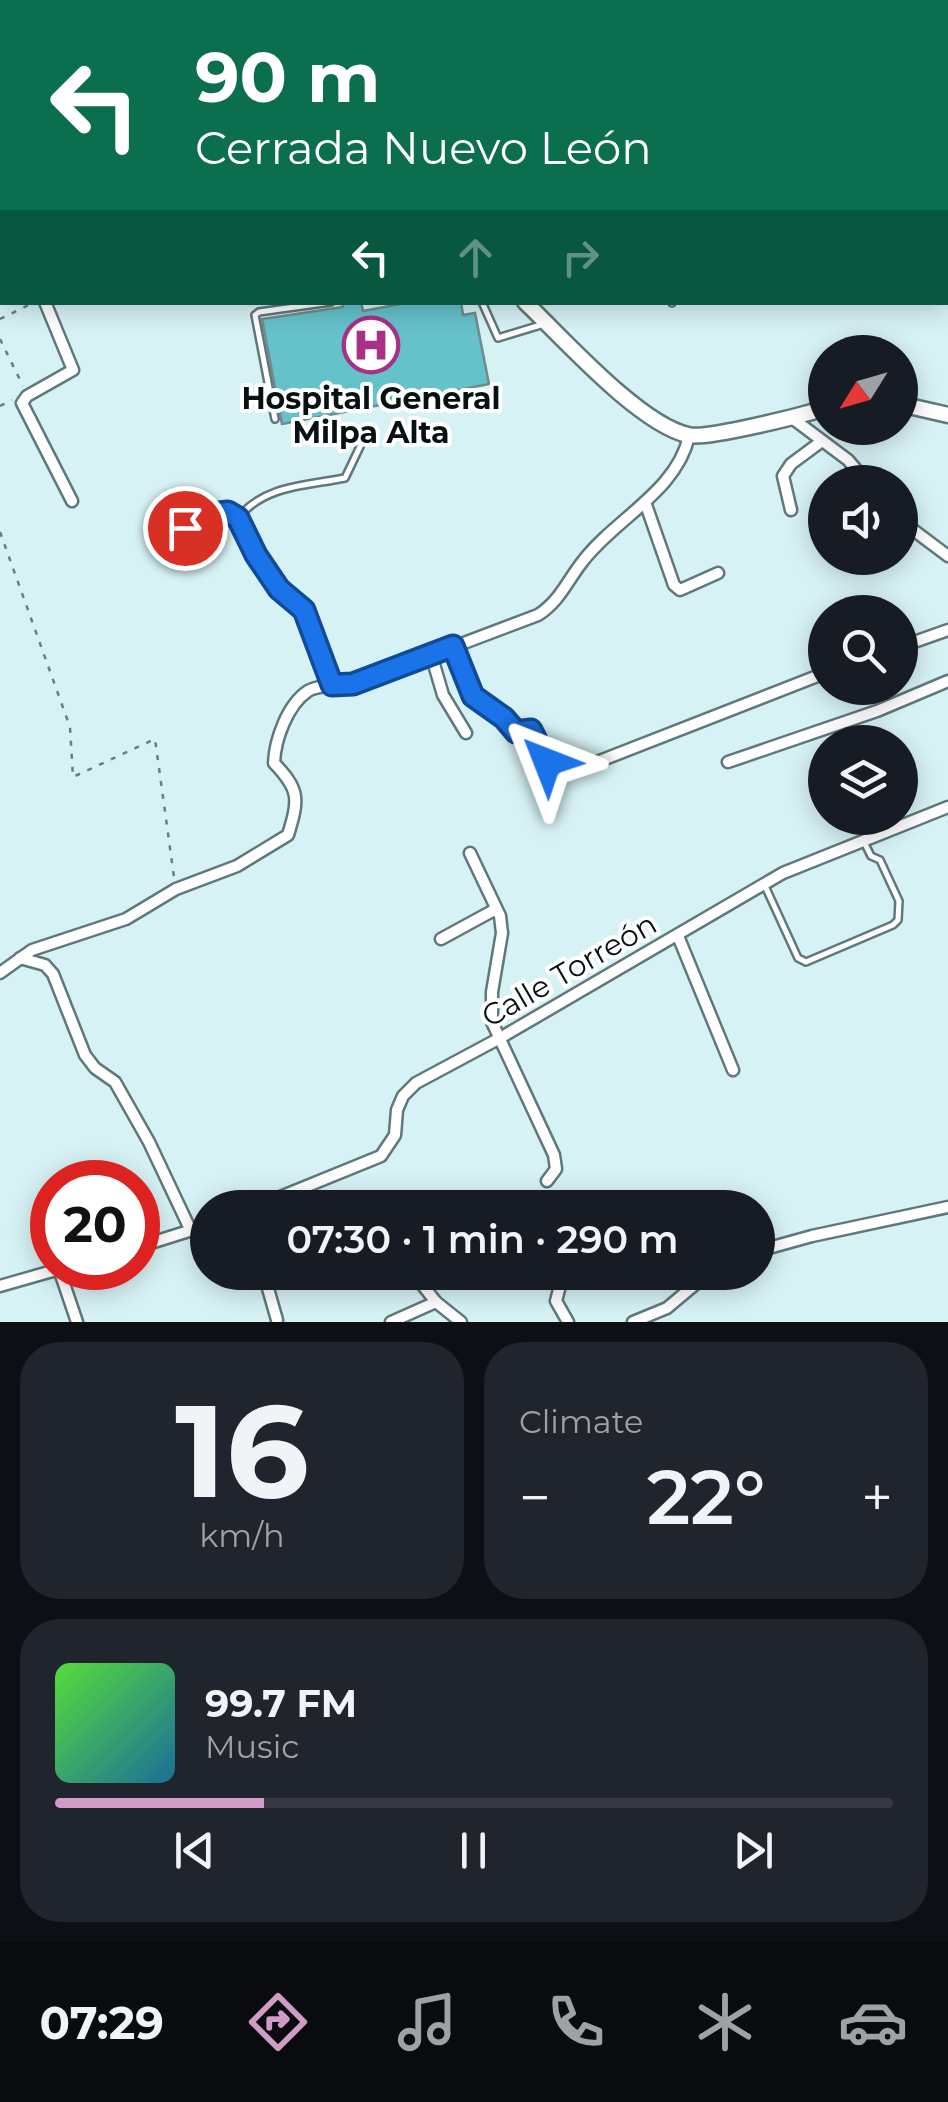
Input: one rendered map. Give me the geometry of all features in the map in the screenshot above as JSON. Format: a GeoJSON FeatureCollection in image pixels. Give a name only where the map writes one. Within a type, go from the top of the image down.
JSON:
{"type":"FeatureCollection","features":[{"type":"Feature","properties":{"kind":"main road"},"geometry":{"type":"LineString","coordinates":[[528,305],[614,388],[655,420],[690,436],[808,413]]}},
{"type":"Feature","properties":{"kind":"main road"},"geometry":{"type":"LineString","coordinates":[[918,408],[948,415]]}},
{"type":"Feature","properties":{"kind":"street"},"geometry":{"type":"LineString","coordinates":[[46,305],[72,370],[27,396],[22,403],[72,501]]}},
{"type":"Feature","properties":{"kind":"street"},"geometry":{"type":"LineString","coordinates":[[792,418],[808,430]]}},
{"type":"Feature","properties":{"kind":"street"},"geometry":{"type":"LineString","coordinates":[[0,973],[32,950],[126,919],[176,889],[237,866],[288,834],[296,810],[293,782],[274,763],[274,746],[288,716],[309,690],[353,684],[538,615],[554,604],[583,560],[618,523],[665,481],[686,450],[690,436]]}},
{"type":"Feature","properties":{"kind":"street"},"geometry":{"type":"LineString","coordinates":[[790,510],[783,476],[817,445]]}},
{"type":"Feature","properties":{"kind":"street"},"geometry":{"type":"LineString","coordinates":[[827,445],[853,465]]}},
{"type":"Feature","properties":{"kind":"street"},"geometry":{"type":"LineString","coordinates":[[645,502],[674,585],[680,590],[687,589],[718,573]]}},
{"type":"Feature","properties":{"kind":"street"},"geometry":{"type":"LineString","coordinates":[[159,542],[211,514],[228,512],[238,518],[279,589],[304,610],[332,685]]}},
{"type":"Feature","properties":{"kind":"street"},"geometry":{"type":"LineString","coordinates":[[918,534],[948,556]]}},
{"type":"Feature","properties":{"kind":"street"},"geometry":{"type":"LineString","coordinates":[[918,640],[948,630]]}},
{"type":"Feature","properties":{"kind":"street"},"geometry":{"type":"LineString","coordinates":[[431,654],[443,695],[466,733]]}},
{"type":"Feature","properties":{"kind":"street"},"geometry":{"type":"LineString","coordinates":[[592,764],[808,681]]}},
{"type":"Feature","properties":{"kind":"street"},"geometry":{"type":"LineString","coordinates":[[728,762],[877,711],[948,681]]}},
{"type":"Feature","properties":{"kind":"street","name":"Calle Torreón"},"geometry":{"type":"LineString","coordinates":[[297,1190],[381,1156],[394,1135],[396,1110],[416,1082],[500,1038],[763,884],[863,839],[948,807]]}},
{"type":"Feature","properties":{"kind":"street"},"geometry":{"type":"LineString","coordinates":[[470,853],[496,909],[502,934],[492,992],[492,1022],[554,1155],[556,1169],[548,1180]]}},
{"type":"Feature","properties":{"kind":"street"},"geometry":{"type":"LineString","coordinates":[[441,939],[496,909]]}},
{"type":"Feature","properties":{"kind":"street"},"geometry":{"type":"LineString","coordinates":[[678,936],[732,1070]]}},
{"type":"Feature","properties":{"kind":"street"},"geometry":{"type":"LineString","coordinates":[[20,958],[45,965],[53,974],[86,1055],[94,1068],[115,1082],[190,1230]]}},
{"type":"Feature","properties":{"kind":"street"},"geometry":{"type":"LineString","coordinates":[[775,1246],[948,1208]]}},
{"type":"Feature","properties":{"kind":"street"},"geometry":{"type":"LineString","coordinates":[[160,1241],[190,1232]]}},
{"type":"Feature","properties":{"kind":"street"},"geometry":{"type":"LineString","coordinates":[[0,1286],[30,1277]]}},
{"type":"Feature","properties":{"kind":"street"},"geometry":{"type":"LineString","coordinates":[[68,1290],[77,1322]]}},
{"type":"Feature","properties":{"kind":"street"},"geometry":{"type":"LineString","coordinates":[[268,1290],[277,1320]]}},
{"type":"Feature","properties":{"kind":"street"},"geometry":{"type":"LineString","coordinates":[[426,1290],[461,1322]]}},
{"type":"Feature","properties":{"kind":"street"},"geometry":{"type":"LineString","coordinates":[[559,1290],[556,1301],[568,1322]]}},
{"type":"Feature","properties":{"kind":"street"},"geometry":{"type":"LineString","coordinates":[[633,1322],[667,1308],[688,1290]]}},
{"type":"Feature","properties":{"kind":"street"},"geometry":{"type":"LineString","coordinates":[[391,1322],[436,1302]]}},
{"type":"Feature","properties":{"kind":"street"},"geometry":{"type":"LineString","coordinates":[[667,1308],[673,1322]]}},
{"type":"Feature","properties":{"kind":"lane"},"geometry":{"type":"LineString","coordinates":[[275,419],[256,315],[309,305]]}},
{"type":"Feature","properties":{"kind":"lane"},"geometry":{"type":"LineString","coordinates":[[483,305],[498,338],[547,323]]}},
{"type":"Feature","properties":{"kind":"lane"},"geometry":{"type":"LineString","coordinates":[[238,518],[252,500],[273,492],[345,478],[368,432]]}},
{"type":"Feature","properties":{"kind":"lane"},"geometry":{"type":"LineString","coordinates":[[453,646],[476,699],[500,714],[516,732],[531,730],[536,734],[558,789]]}},
{"type":"Feature","properties":{"kind":"lane"},"geometry":{"type":"LineString","coordinates":[[763,884],[798,958],[806,962],[893,925],[898,920],[899,901],[880,860],[871,856],[863,839]]}},
{"type":"Feature","properties":{"kind":"path"},"geometry":{"type":"LineString","coordinates":[[0,319],[29,305]]}},
{"type":"Feature","properties":{"kind":"path"},"geometry":{"type":"LineString","coordinates":[[0,340],[26,392]]}},
{"type":"Feature","properties":{"kind":"path"},"geometry":{"type":"LineString","coordinates":[[0,406],[13,399]]}},
{"type":"Feature","properties":{"kind":"path"},"geometry":{"type":"LineString","coordinates":[[0,532],[70,727],[73,777],[156,739],[176,889]]}},
{"type":"Feature","properties":{"kind":"building"},"geometry":{"type":"Polygon","coordinates":[[[362,305],[363,311],[395,305],[461,305],[463,315],[475,313],[489,384],[282,424],[262,319],[362,305]]]}},
{"type":"Feature","properties":{"kind":"place","name":"Hospital General Milpa Alta"},"geometry":{"type":"Point","coordinates":[371,345]}},
{"type":"Feature","properties":{"kind":"route"},"geometry":{"type":"LineString","coordinates":[[185,528],[211,514],[228,512],[238,518],[279,589],[304,610],[332,685],[353,684],[453,646],[473,696],[500,714],[516,732],[531,730],[536,734],[547,762]]}}]}
